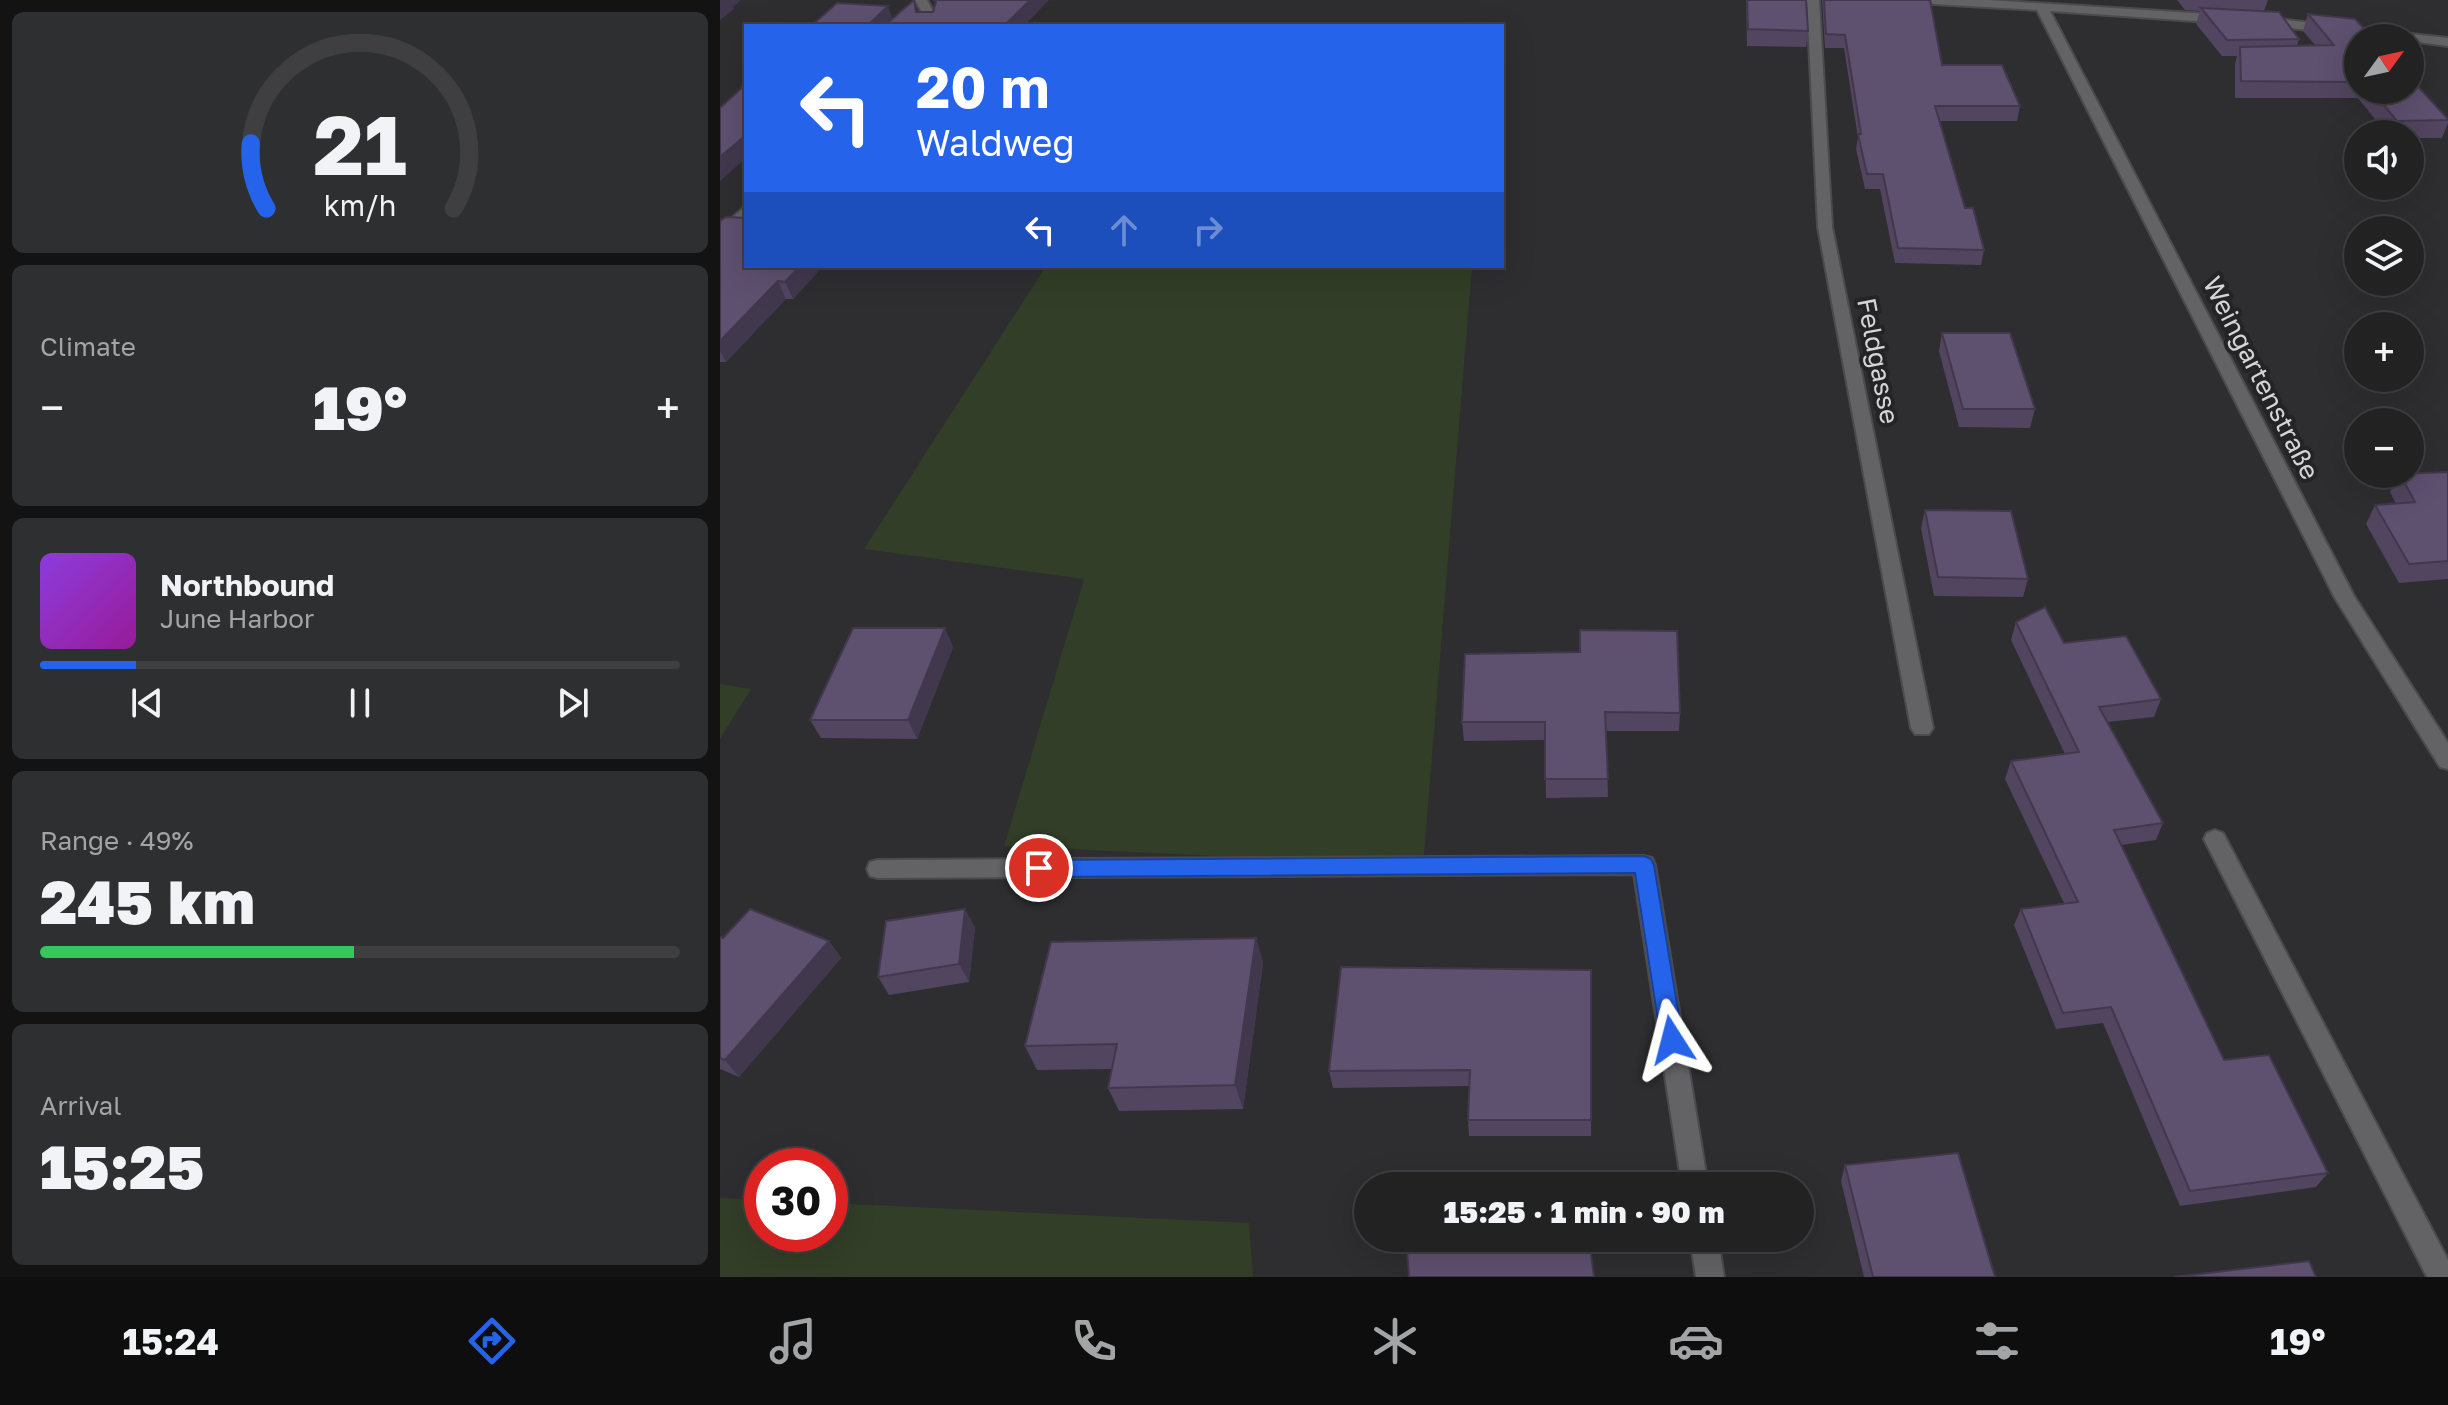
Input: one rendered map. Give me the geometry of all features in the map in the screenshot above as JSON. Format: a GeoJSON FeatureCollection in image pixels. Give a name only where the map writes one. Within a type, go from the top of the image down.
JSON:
{"type":"FeatureCollection","features":[{"type":"Feature","properties":{"kind":"street"},"geometry":{"type":"LineString","coordinates":[[921,0],[932,20],[931,24]]}},
{"type":"Feature","properties":{"kind":"street","name":"Feldgasse"},"geometry":{"type":"LineString","coordinates":[[1813,0],[1825,227],[1922,728]]}},
{"type":"Feature","properties":{"kind":"street"},"geometry":{"type":"LineString","coordinates":[[1933,0],[2043,10],[2289,22],[2448,42]]}},
{"type":"Feature","properties":{"kind":"street","name":"Weingartenstraße"},"geometry":{"type":"LineString","coordinates":[[2043,10],[2345,598],[2448,761]]}},
{"type":"Feature","properties":{"kind":"street"},"geometry":{"type":"LineString","coordinates":[[720,236],[744,212]]}},
{"type":"Feature","properties":{"kind":"street"},"geometry":{"type":"LineString","coordinates":[[2215,839],[2442,1277]]}},
{"type":"Feature","properties":{"kind":"street"},"geometry":{"type":"LineString","coordinates":[[878,869],[1644,865],[1693,1172]]}},
{"type":"Feature","properties":{"kind":"street"},"geometry":{"type":"LineString","coordinates":[[1706,1252],[1710,1277]]}},
{"type":"Feature","properties":{"kind":"green space"},"geometry":{"type":"Polygon","coordinates":[[[1045,268],[1472,268],[1423,866],[1004,846],[1084,579],[864,549],[1045,268]]]}},
{"type":"Feature","properties":{"kind":"green space"},"geometry":{"type":"Polygon","coordinates":[[[720,684],[751,689],[720,739],[720,684]]]}},
{"type":"Feature","properties":{"kind":"green space"},"geometry":{"type":"Polygon","coordinates":[[[720,1198],[744,1199],[744,1252],[848,1252],[848,1204],[1249,1223],[1253,1277],[720,1277],[720,1198]]]}},
{"type":"Feature","properties":{"kind":"building"},"geometry":{"type":"Polygon","coordinates":[[[914,0],[916,12],[933,12],[934,0],[1030,0],[1006,24],[886,24],[914,0]]]}},
{"type":"Feature","properties":{"kind":"building"},"geometry":{"type":"Polygon","coordinates":[[[1747,0],[1806,0],[1808,31],[1748,29],[1747,0]]]}},
{"type":"Feature","properties":{"kind":"building"},"geometry":{"type":"Polygon","coordinates":[[[1824,0],[1930,0],[1942,65],[2002,65],[2020,106],[1935,106],[1965,208],[1973,208],[1984,250],[1898,248],[1883,174],[1867,174],[1858,134],[1861,134],[1845,35],[1826,34],[1824,0]]]}},
{"type":"Feature","properties":{"kind":"building"},"geometry":{"type":"Polygon","coordinates":[[[837,3],[888,6],[869,24],[813,24],[837,3]]]}},
{"type":"Feature","properties":{"kind":"building"},"geometry":{"type":"Polygon","coordinates":[[[2201,8],[2279,12],[2299,39],[2227,40],[2201,8]]]}},
{"type":"Feature","properties":{"kind":"building"},"geometry":{"type":"Polygon","coordinates":[[[2308,14],[2355,19],[2360,24],[2344,24],[2344,82],[2241,81],[2240,47],[2334,45],[2308,14]]]}},
{"type":"Feature","properties":{"kind":"building"},"geometry":{"type":"Polygon","coordinates":[[[744,86],[744,137],[720,157],[720,108],[744,86]]]}},
{"type":"Feature","properties":{"kind":"building"},"geometry":{"type":"Polygon","coordinates":[[[2424,93],[2448,119],[2424,120],[2396,120],[2383,104],[2424,104],[2424,93]]]}},
{"type":"Feature","properties":{"kind":"building"},"geometry":{"type":"Polygon","coordinates":[[[726,217],[744,218],[744,268],[798,268],[785,282],[778,281],[720,341],[720,221],[726,217]]]}},
{"type":"Feature","properties":{"kind":"building"},"geometry":{"type":"Polygon","coordinates":[[[1942,333],[2010,333],[2035,409],[1963,409],[1942,333]]]}},
{"type":"Feature","properties":{"kind":"building"},"geometry":{"type":"Polygon","coordinates":[[[2448,472],[2448,561],[2409,564],[2375,505],[2415,502],[2408,488],[2424,488],[2424,473],[2448,472]]]}},
{"type":"Feature","properties":{"kind":"building"},"geometry":{"type":"Polygon","coordinates":[[[1925,510],[2011,511],[2028,579],[1938,577],[1925,510]]]}},
{"type":"Feature","properties":{"kind":"building"},"geometry":{"type":"Polygon","coordinates":[[[2045,607],[2064,643],[2126,636],[2161,699],[2099,707],[2163,823],[2114,830],[2224,1060],[2269,1055],[2328,1173],[2190,1191],[2111,1007],[2063,1013],[2021,909],[2078,902],[2011,761],[2079,752],[2016,622],[2045,607]]]}},
{"type":"Feature","properties":{"kind":"building"},"geometry":{"type":"Polygon","coordinates":[[[853,628],[945,628],[908,720],[810,720],[853,628]]]}},
{"type":"Feature","properties":{"kind":"building"},"geometry":{"type":"Polygon","coordinates":[[[1580,630],[1677,631],[1680,713],[1605,712],[1608,779],[1545,779],[1545,722],[1462,722],[1465,654],[1580,652],[1580,630]]]}},
{"type":"Feature","properties":{"kind":"building"},"geometry":{"type":"Polygon","coordinates":[[[750,909],[829,941],[725,1060],[720,1058],[720,937],[723,938],[750,909]]]}},
{"type":"Feature","properties":{"kind":"building"},"geometry":{"type":"Polygon","coordinates":[[[965,909],[959,964],[878,977],[886,921],[965,909]]]}},
{"type":"Feature","properties":{"kind":"building"},"geometry":{"type":"Polygon","coordinates":[[[1256,938],[1235,1085],[1108,1088],[1117,1044],[1025,1046],[1051,942],[1256,938]]]}},
{"type":"Feature","properties":{"kind":"building"},"geometry":{"type":"Polygon","coordinates":[[[1341,967],[1591,970],[1591,1120],[1468,1120],[1470,1070],[1329,1071],[1341,967]]]}},
{"type":"Feature","properties":{"kind":"building"},"geometry":{"type":"Polygon","coordinates":[[[1958,1153],[1995,1277],[1873,1277],[1845,1165],[1958,1153]]]}},
{"type":"Feature","properties":{"kind":"building"},"geometry":{"type":"Polygon","coordinates":[[[1407,1252],[1591,1252],[1594,1277],[1409,1277],[1407,1252]]]}},
{"type":"Feature","properties":{"kind":"building"},"geometry":{"type":"Polygon","coordinates":[[[2309,1261],[2316,1277],[2174,1277],[2309,1261]]]}},
{"type":"Feature","properties":{"kind":"route"},"geometry":{"type":"LineString","coordinates":[[1039,868],[1644,865],[1672,1040]]}}]}
